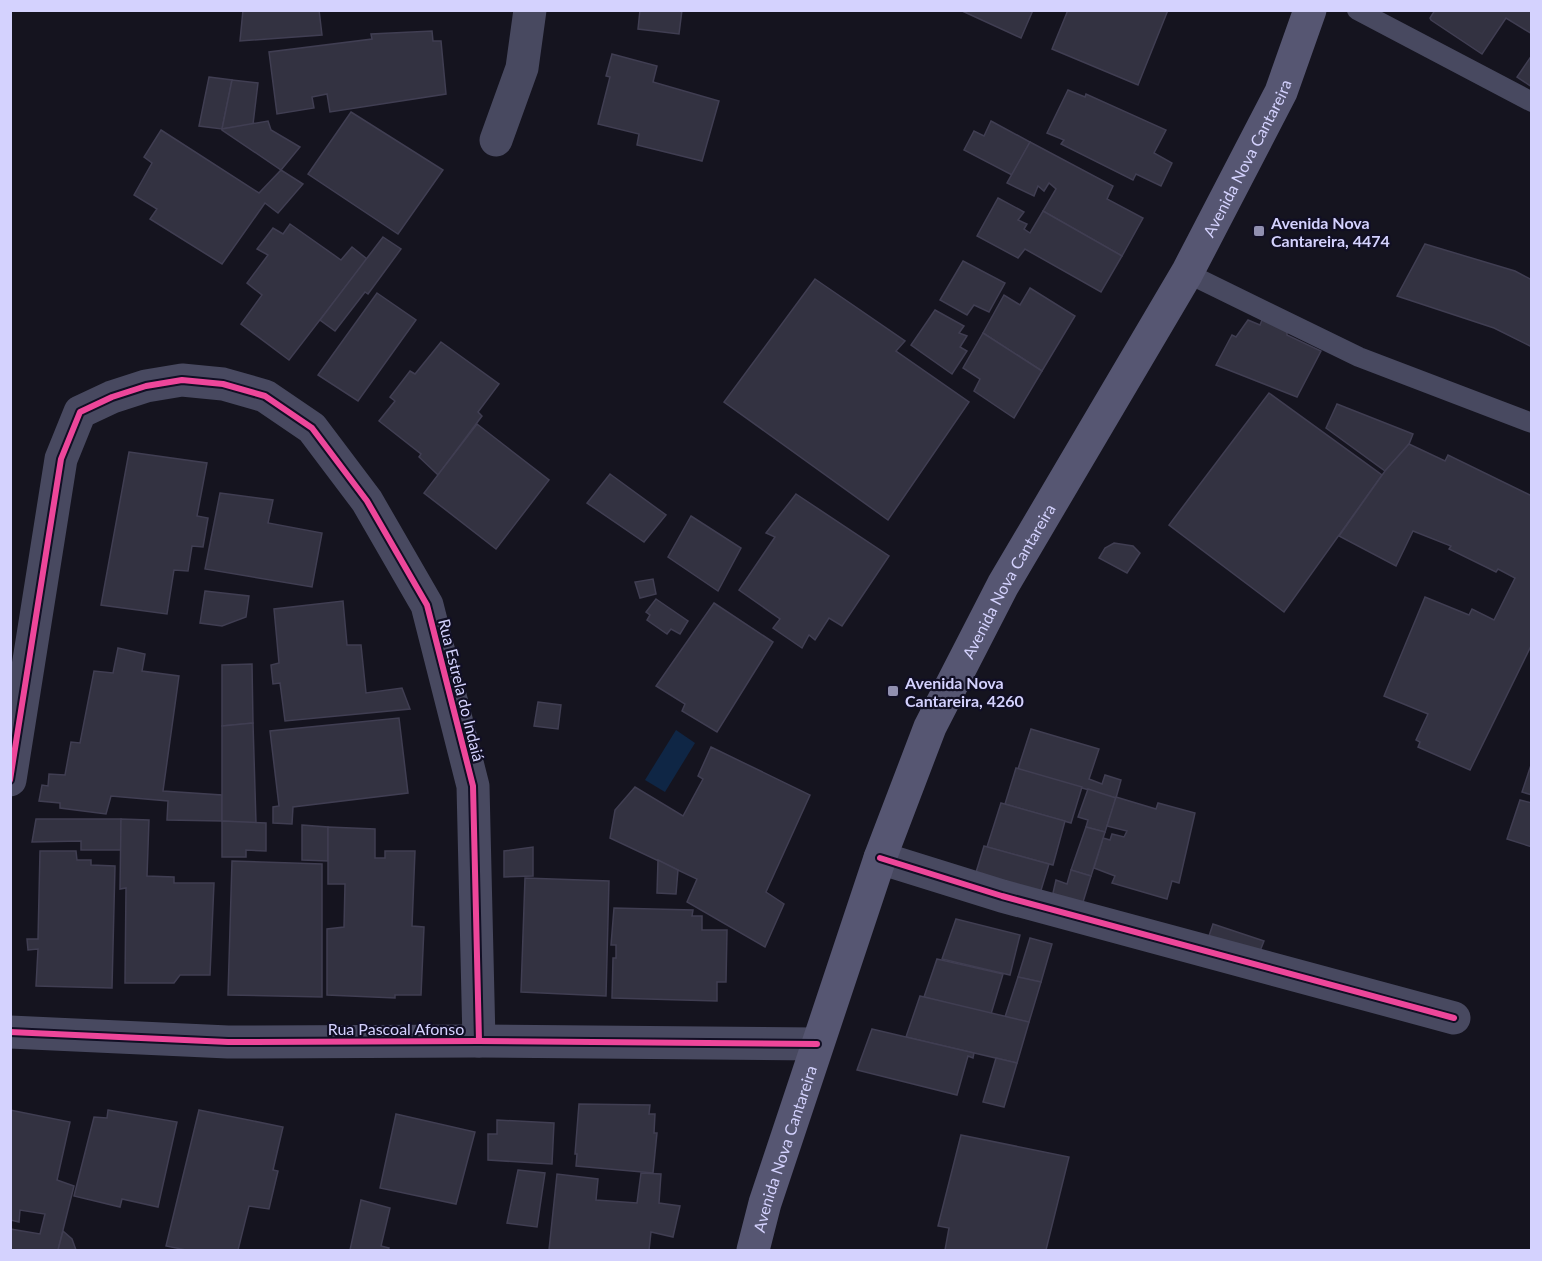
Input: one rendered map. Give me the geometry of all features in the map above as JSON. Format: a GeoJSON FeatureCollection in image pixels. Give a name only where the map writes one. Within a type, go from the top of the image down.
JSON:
{"type":"FeatureCollection","features":[{"type":"Feature","properties":{"kind":"main road","name":"Avenida Nova Cantareira"},"geometry":{"type":"LineString","coordinates":[[753,1251],[765,1203],[817,1044],[880,858],[930,727],[1003,585],[1187,273],[1281,92],[1310,10]]}},
{"type":"Feature","properties":{"kind":"street"},"geometry":{"type":"LineString","coordinates":[[496,140],[522,68],[530,10]]}},
{"type":"Feature","properties":{"kind":"street","name":"Rua Estrela do Indaiá"},"geometry":{"type":"LineString","coordinates":[[10,780],[61,459],[80,412],[112,397],[146,386],[182,380],[223,384],[265,396],[312,428],[367,501],[427,605],[473,786],[479,1041]]}},
{"type":"Feature","properties":{"kind":"street"},"geometry":{"type":"LineString","coordinates":[[880,858],[1013,899],[1454,1018]]}},
{"type":"Feature","properties":{"kind":"street","name":"Rua Pascoal Afonso"},"geometry":{"type":"LineString","coordinates":[[10,1032],[228,1042],[479,1041],[817,1044]]}},
{"type":"Feature","properties":{"kind":"lane"},"geometry":{"type":"LineString","coordinates":[[1357,10],[1532,102]]}},
{"type":"Feature","properties":{"kind":"lane"},"geometry":{"type":"LineString","coordinates":[[1187,273],[1359,357],[1532,423]]}},
{"type":"Feature","properties":{"kind":"water"},"geometry":{"type":"Polygon","coordinates":[[[676,730],[695,743],[665,792],[645,780],[676,730]]]}},
{"type":"Feature","properties":{"kind":"building"},"geometry":{"type":"Polygon","coordinates":[[[243,10],[319,10],[322,35],[240,41],[243,10]]]}},
{"type":"Feature","properties":{"kind":"building"},"geometry":{"type":"Polygon","coordinates":[[[640,10],[682,10],[679,34],[638,29],[640,10]]]}},
{"type":"Feature","properties":{"kind":"building"},"geometry":{"type":"Polygon","coordinates":[[[960,10],[1033,10],[1021,38],[960,10]]]}},
{"type":"Feature","properties":{"kind":"building"},"geometry":{"type":"Polygon","coordinates":[[[1068,10],[1168,10],[1138,85],[1052,49],[1068,10]]]}},
{"type":"Feature","properties":{"kind":"building"},"geometry":{"type":"Polygon","coordinates":[[[1435,10],[1532,10],[1532,34],[1506,18],[1482,54],[1431,20],[1435,10]]]}},
{"type":"Feature","properties":{"kind":"building"},"geometry":{"type":"Polygon","coordinates":[[[432,31],[433,41],[441,41],[446,94],[330,112],[327,94],[312,97],[314,108],[277,114],[269,52],[372,39],[371,34],[432,31]]]}},
{"type":"Feature","properties":{"kind":"building"},"geometry":{"type":"Polygon","coordinates":[[[612,54],[657,66],[653,82],[719,101],[702,161],[637,145],[639,134],[598,124],[610,77],[606,76],[612,54]]]}},
{"type":"Feature","properties":{"kind":"building"},"geometry":{"type":"Polygon","coordinates":[[[1532,55],[1532,87],[1517,77],[1532,55]]]}},
{"type":"Feature","properties":{"kind":"building"},"geometry":{"type":"Polygon","coordinates":[[[209,77],[232,80],[222,129],[199,126],[209,77]]]}},
{"type":"Feature","properties":{"kind":"building"},"geometry":{"type":"Polygon","coordinates":[[[232,80],[258,83],[253,124],[222,129],[232,80]]]}},
{"type":"Feature","properties":{"kind":"building"},"geometry":{"type":"Polygon","coordinates":[[[1068,90],[1085,97],[1086,94],[1166,130],[1154,153],[1172,163],[1161,186],[1136,174],[1133,180],[1061,144],[1064,140],[1047,133],[1068,90]]]}},
{"type":"Feature","properties":{"kind":"building"},"geometry":{"type":"Polygon","coordinates":[[[351,112],[443,170],[398,234],[308,174],[351,112]]]}},
{"type":"Feature","properties":{"kind":"building"},"geometry":{"type":"Polygon","coordinates":[[[268,121],[271,130],[300,147],[281,170],[222,130],[268,121]]]}},
{"type":"Feature","properties":{"kind":"building"},"geometry":{"type":"Polygon","coordinates":[[[991,121],[1030,142],[1012,175],[964,150],[974,131],[984,136],[991,121]]]}},
{"type":"Feature","properties":{"kind":"building"},"geometry":{"type":"Polygon","coordinates":[[[161,130],[259,193],[281,170],[303,184],[278,213],[265,203],[222,264],[150,219],[157,209],[134,195],[152,163],[144,157],[161,130]]]}},
{"type":"Feature","properties":{"kind":"building"},"geometry":{"type":"Polygon","coordinates":[[[1030,142],[1113,186],[1107,199],[1143,218],[1122,256],[1043,211],[1056,189],[1049,183],[1044,191],[1038,186],[1034,196],[1007,183],[1030,142]]]}},
{"type":"Feature","properties":{"kind":"building"},"geometry":{"type":"Polygon","coordinates":[[[998,198],[1024,212],[1018,220],[1027,224],[1024,229],[1030,233],[1043,211],[1122,256],[1101,292],[1025,249],[1018,258],[977,236],[998,198]]]}},
{"type":"Feature","properties":{"kind":"building"},"geometry":{"type":"Polygon","coordinates":[[[290,224],[341,260],[352,247],[367,259],[289,360],[241,324],[262,295],[247,283],[268,255],[257,249],[273,228],[283,234],[290,224]]]}},
{"type":"Feature","properties":{"kind":"building"},"geometry":{"type":"Polygon","coordinates":[[[383,237],[401,249],[368,294],[365,292],[335,331],[320,320],[383,237]]]}},
{"type":"Feature","properties":{"kind":"building"},"geometry":{"type":"Polygon","coordinates":[[[1425,244],[1515,271],[1532,280],[1532,347],[1494,328],[1397,296],[1425,244]]]}},
{"type":"Feature","properties":{"kind":"building"},"geometry":{"type":"Polygon","coordinates":[[[963,261],[1005,283],[989,312],[974,305],[967,315],[940,300],[963,261]]]}},
{"type":"Feature","properties":{"kind":"building"},"geometry":{"type":"Polygon","coordinates":[[[815,279],[905,341],[896,351],[969,402],[888,520],[724,402],[815,279]]]}},
{"type":"Feature","properties":{"kind":"building"},"geometry":{"type":"Polygon","coordinates":[[[1030,288],[1075,316],[1042,371],[983,333],[1004,295],[1020,305],[1030,288]]]}},
{"type":"Feature","properties":{"kind":"building"},"geometry":{"type":"Polygon","coordinates":[[[377,293],[416,320],[358,401],[318,375],[377,293]]]}},
{"type":"Feature","properties":{"kind":"building"},"geometry":{"type":"Polygon","coordinates":[[[935,310],[964,326],[959,333],[967,336],[960,347],[967,351],[952,374],[911,345],[935,310]]]}},
{"type":"Feature","properties":{"kind":"building"},"geometry":{"type":"Polygon","coordinates":[[[1264,315],[1287,331],[1287,335],[1321,351],[1297,397],[1216,365],[1232,335],[1236,337],[1248,320],[1260,325],[1264,315]]]}},
{"type":"Feature","properties":{"kind":"building"},"geometry":{"type":"Polygon","coordinates":[[[983,333],[1042,371],[1014,418],[974,391],[980,379],[963,368],[983,333]]]}},
{"type":"Feature","properties":{"kind":"building"},"geometry":{"type":"Polygon","coordinates":[[[441,342],[499,384],[478,412],[482,416],[438,475],[419,457],[421,454],[379,421],[395,401],[390,397],[410,371],[415,374],[441,342]]]}},
{"type":"Feature","properties":{"kind":"building"},"geometry":{"type":"Polygon","coordinates":[[[1269,393],[1382,475],[1284,612],[1169,525],[1269,393]]]}},
{"type":"Feature","properties":{"kind":"building"},"geometry":{"type":"Polygon","coordinates":[[[1337,404],[1413,434],[1409,444],[1385,471],[1326,428],[1337,404]]]}},
{"type":"Feature","properties":{"kind":"building"},"geometry":{"type":"Polygon","coordinates":[[[477,424],[549,480],[496,549],[424,493],[477,424]]]}},
{"type":"Feature","properties":{"kind":"building"},"geometry":{"type":"Polygon","coordinates":[[[1409,444],[1445,461],[1448,455],[1532,496],[1532,644],[1470,770],[1418,747],[1420,742],[1416,740],[1428,714],[1384,696],[1425,597],[1469,615],[1472,609],[1494,620],[1515,578],[1498,569],[1496,572],[1449,549],[1451,546],[1413,531],[1396,566],[1339,536],[1385,471],[1409,444]]]}},
{"type":"Feature","properties":{"kind":"building"},"geometry":{"type":"Polygon","coordinates":[[[129,452],[207,463],[197,516],[208,518],[203,547],[192,546],[188,571],[174,570],[167,614],[101,605],[129,452]]]}},
{"type":"Feature","properties":{"kind":"building"},"geometry":{"type":"Polygon","coordinates":[[[610,474],[666,515],[644,542],[587,503],[610,474]]]}},
{"type":"Feature","properties":{"kind":"building"},"geometry":{"type":"Polygon","coordinates":[[[220,493],[273,500],[268,523],[322,533],[312,587],[205,569],[220,493]]]}},
{"type":"Feature","properties":{"kind":"building"},"geometry":{"type":"Polygon","coordinates":[[[796,494],[889,556],[842,626],[829,618],[815,640],[809,635],[802,648],[773,628],[780,619],[739,590],[775,537],[766,533],[796,494]]]}},
{"type":"Feature","properties":{"kind":"building"},"geometry":{"type":"Polygon","coordinates":[[[691,516],[741,548],[718,591],[668,557],[691,516]]]}},
{"type":"Feature","properties":{"kind":"building"},"geometry":{"type":"Polygon","coordinates":[[[1114,543],[1133,546],[1140,553],[1127,573],[1099,558],[1105,548],[1114,543]]]}},
{"type":"Feature","properties":{"kind":"building"},"geometry":{"type":"Polygon","coordinates":[[[653,579],[656,594],[640,598],[635,582],[653,579]]]}},
{"type":"Feature","properties":{"kind":"building"},"geometry":{"type":"Polygon","coordinates":[[[205,591],[249,596],[246,617],[222,626],[200,623],[205,591]]]}},
{"type":"Feature","properties":{"kind":"building"},"geometry":{"type":"Polygon","coordinates":[[[656,599],[688,621],[680,634],[671,629],[667,634],[647,620],[650,615],[646,612],[656,599]]]}},
{"type":"Feature","properties":{"kind":"building"},"geometry":{"type":"Polygon","coordinates":[[[343,601],[347,645],[361,645],[366,693],[402,688],[410,709],[285,721],[280,683],[273,684],[271,665],[279,663],[274,609],[343,601]]]}},
{"type":"Feature","properties":{"kind":"building"},"geometry":{"type":"Polygon","coordinates":[[[714,603],[773,642],[717,732],[682,711],[685,704],[656,686],[714,603]]]}},
{"type":"Feature","properties":{"kind":"building"},"geometry":{"type":"Polygon","coordinates":[[[118,648],[145,654],[142,671],[179,676],[163,791],[222,795],[222,821],[167,820],[168,801],[111,796],[106,814],[60,808],[60,803],[39,801],[42,785],[48,786],[49,774],[65,775],[71,742],[80,743],[94,671],[113,673],[118,648]]]}},
{"type":"Feature","properties":{"kind":"building"},"geometry":{"type":"Polygon","coordinates":[[[252,664],[253,723],[222,726],[222,665],[252,664]]]}},
{"type":"Feature","properties":{"kind":"building"},"geometry":{"type":"Polygon","coordinates":[[[538,702],[561,705],[558,729],[534,726],[538,702]]]}},
{"type":"Feature","properties":{"kind":"building"},"geometry":{"type":"Polygon","coordinates":[[[399,718],[408,793],[293,807],[292,824],[273,823],[273,807],[279,806],[270,731],[399,718]]]}},
{"type":"Feature","properties":{"kind":"building"},"geometry":{"type":"Polygon","coordinates":[[[253,723],[256,823],[222,821],[222,726],[253,723]]]}},
{"type":"Feature","properties":{"kind":"building"},"geometry":{"type":"Polygon","coordinates":[[[1031,729],[1099,749],[1089,779],[1102,784],[1105,775],[1121,780],[1116,798],[1018,769],[1031,729]]]}},
{"type":"Feature","properties":{"kind":"building"},"geometry":{"type":"Polygon","coordinates":[[[711,747],[810,795],[766,892],[784,904],[765,947],[687,902],[697,879],[610,838],[615,810],[635,787],[683,816],[703,779],[698,776],[711,747]]]}},
{"type":"Feature","properties":{"kind":"building"},"geometry":{"type":"Polygon","coordinates":[[[1532,762],[1532,795],[1522,792],[1532,762]]]}},
{"type":"Feature","properties":{"kind":"building"},"geometry":{"type":"Polygon","coordinates":[[[1016,768],[1082,787],[1071,823],[1005,804],[1016,768]]]}},
{"type":"Feature","properties":{"kind":"building"},"geometry":{"type":"Polygon","coordinates":[[[1088,789],[1116,798],[1105,832],[1086,827],[1088,820],[1078,817],[1088,789]]]}},
{"type":"Feature","properties":{"kind":"building"},"geometry":{"type":"Polygon","coordinates":[[[1116,797],[1156,809],[1158,803],[1195,813],[1179,883],[1172,881],[1167,899],[1112,883],[1115,876],[1094,868],[1103,838],[1110,840],[1112,834],[1124,837],[1127,831],[1107,826],[1116,797]]]}},
{"type":"Feature","properties":{"kind":"building"},"geometry":{"type":"Polygon","coordinates":[[[1520,800],[1532,803],[1532,847],[1507,839],[1520,800]]]}},
{"type":"Feature","properties":{"kind":"building"},"geometry":{"type":"Polygon","coordinates":[[[1001,803],[1065,821],[1053,865],[987,847],[1001,803]]]}},
{"type":"Feature","properties":{"kind":"building"},"geometry":{"type":"Polygon","coordinates":[[[36,819],[121,819],[121,850],[81,850],[81,841],[32,842],[36,819]]]}},
{"type":"Feature","properties":{"kind":"building"},"geometry":{"type":"Polygon","coordinates":[[[121,819],[149,820],[147,876],[174,877],[174,883],[214,883],[210,975],[180,975],[174,983],[125,983],[126,888],[120,889],[121,819]]]}},
{"type":"Feature","properties":{"kind":"building"},"geometry":{"type":"Polygon","coordinates":[[[222,821],[266,823],[266,851],[246,850],[246,857],[222,857],[222,821]]]}},
{"type":"Feature","properties":{"kind":"building"},"geometry":{"type":"Polygon","coordinates":[[[302,825],[328,827],[328,861],[302,860],[302,825]]]}},
{"type":"Feature","properties":{"kind":"building"},"geometry":{"type":"Polygon","coordinates":[[[328,827],[375,829],[375,858],[385,858],[385,851],[415,851],[412,926],[424,927],[421,995],[395,995],[395,998],[327,995],[327,929],[344,927],[345,884],[328,884],[328,827]]]}},
{"type":"Feature","properties":{"kind":"building"},"geometry":{"type":"Polygon","coordinates":[[[1086,827],[1105,832],[1091,876],[1071,870],[1086,827]]]}},
{"type":"Feature","properties":{"kind":"building"},"geometry":{"type":"Polygon","coordinates":[[[984,846],[1049,864],[1038,900],[974,879],[984,846]]]}},
{"type":"Feature","properties":{"kind":"building"},"geometry":{"type":"Polygon","coordinates":[[[533,847],[533,876],[504,877],[504,851],[533,847]]]}},
{"type":"Feature","properties":{"kind":"building"},"geometry":{"type":"Polygon","coordinates":[[[40,851],[76,851],[77,860],[91,860],[91,865],[115,866],[112,988],[36,986],[38,949],[28,950],[27,939],[38,939],[40,851]]]}},
{"type":"Feature","properties":{"kind":"building"},"geometry":{"type":"Polygon","coordinates":[[[658,860],[678,870],[676,894],[657,893],[658,860]]]}},
{"type":"Feature","properties":{"kind":"building"},"geometry":{"type":"Polygon","coordinates":[[[232,861],[322,864],[322,997],[228,995],[232,861]]]}},
{"type":"Feature","properties":{"kind":"building"},"geometry":{"type":"Polygon","coordinates":[[[1071,870],[1091,876],[1079,915],[1050,906],[1056,880],[1067,884],[1071,870]]]}},
{"type":"Feature","properties":{"kind":"building"},"geometry":{"type":"Polygon","coordinates":[[[525,878],[609,881],[606,996],[521,992],[525,878]]]}},
{"type":"Feature","properties":{"kind":"building"},"geometry":{"type":"Polygon","coordinates":[[[614,908],[693,910],[692,916],[702,916],[702,930],[727,930],[726,982],[717,982],[717,1001],[612,998],[613,958],[616,958],[616,945],[611,945],[614,908]]]}},
{"type":"Feature","properties":{"kind":"building"},"geometry":{"type":"Polygon","coordinates":[[[956,919],[1020,935],[1010,975],[942,959],[956,919]]]}},
{"type":"Feature","properties":{"kind":"building"},"geometry":{"type":"Polygon","coordinates":[[[1213,924],[1264,941],[1258,956],[1207,942],[1213,924]]]}},
{"type":"Feature","properties":{"kind":"building"},"geometry":{"type":"Polygon","coordinates":[[[1030,938],[1052,944],[1041,982],[1018,977],[1030,938]]]}},
{"type":"Feature","properties":{"kind":"building"},"geometry":{"type":"Polygon","coordinates":[[[937,959],[1003,974],[991,1014],[924,997],[937,959]]]}},
{"type":"Feature","properties":{"kind":"building"},"geometry":{"type":"Polygon","coordinates":[[[1018,977],[1041,982],[1029,1022],[1005,1017],[1018,977]]]}},
{"type":"Feature","properties":{"kind":"building"},"geometry":{"type":"Polygon","coordinates":[[[920,996],[1029,1022],[1017,1063],[906,1037],[920,996]]]}},
{"type":"Feature","properties":{"kind":"building"},"geometry":{"type":"Polygon","coordinates":[[[872,1029],[974,1053],[973,1058],[968,1056],[957,1095],[857,1070],[872,1029]]]}},
{"type":"Feature","properties":{"kind":"building"},"geometry":{"type":"Polygon","coordinates":[[[996,1058],[1017,1063],[1004,1107],[983,1102],[996,1058]]]}},
{"type":"Feature","properties":{"kind":"building"},"geometry":{"type":"Polygon","coordinates":[[[579,1104],[650,1105],[649,1114],[655,1114],[654,1133],[657,1133],[653,1173],[576,1166],[579,1104]]]}},
{"type":"Feature","properties":{"kind":"building"},"geometry":{"type":"Polygon","coordinates":[[[10,1110],[70,1122],[57,1180],[74,1186],[58,1250],[10,1250],[10,1229],[40,1234],[45,1214],[20,1210],[19,1222],[10,1220],[10,1110]]]}},
{"type":"Feature","properties":{"kind":"building"},"geometry":{"type":"Polygon","coordinates":[[[108,1110],[177,1122],[158,1207],[122,1199],[120,1207],[74,1196],[94,1117],[107,1118],[108,1110]]]}},
{"type":"Feature","properties":{"kind":"building"},"geometry":{"type":"Polygon","coordinates":[[[199,1110],[283,1127],[273,1170],[278,1171],[269,1209],[249,1206],[238,1250],[186,1250],[166,1246],[199,1110]]]}},
{"type":"Feature","properties":{"kind":"building"},"geometry":{"type":"Polygon","coordinates":[[[396,1114],[475,1132],[456,1204],[380,1188],[396,1114]]]}},
{"type":"Feature","properties":{"kind":"building"},"geometry":{"type":"Polygon","coordinates":[[[497,1120],[554,1123],[552,1164],[488,1160],[488,1134],[497,1134],[497,1120]]]}},
{"type":"Feature","properties":{"kind":"building"},"geometry":{"type":"Polygon","coordinates":[[[961,1135],[1069,1157],[1046,1250],[945,1250],[949,1228],[938,1226],[961,1135]]]}},
{"type":"Feature","properties":{"kind":"building"},"geometry":{"type":"Polygon","coordinates":[[[518,1170],[545,1173],[537,1227],[507,1223],[518,1170]]]}},
{"type":"Feature","properties":{"kind":"building"},"geometry":{"type":"Polygon","coordinates":[[[641,1173],[661,1174],[659,1203],[680,1206],[673,1237],[651,1232],[649,1250],[549,1250],[557,1174],[598,1179],[596,1200],[637,1203],[641,1173]]]}},
{"type":"Feature","properties":{"kind":"building"},"geometry":{"type":"Polygon","coordinates":[[[361,1200],[390,1208],[381,1246],[389,1248],[388,1250],[350,1250],[361,1200]]]}},
{"type":"Feature","properties":{"kind":"building"},"geometry":{"type":"Polygon","coordinates":[[[63,1231],[72,1239],[76,1250],[58,1250],[63,1231]]]}},
{"type":"Feature","properties":{"kind":"cycle path"},"geometry":{"type":"LineString","coordinates":[[10,780],[61,459],[80,412],[112,397],[146,386],[182,380],[223,384],[265,396],[312,428],[367,501],[427,605],[473,786],[479,1041]]}},
{"type":"Feature","properties":{"kind":"cycle path"},"geometry":{"type":"LineString","coordinates":[[880,858],[1002,896],[1454,1018]]}},
{"type":"Feature","properties":{"kind":"cycle path"},"geometry":{"type":"LineString","coordinates":[[10,1032],[228,1042],[479,1041],[817,1044]]}},
{"type":"Feature","properties":{"kind":"place","name":"Avenida Nova Cantareira, 4474"},"geometry":{"type":"Point","coordinates":[1259,231]}},
{"type":"Feature","properties":{"kind":"place","name":"Avenida Nova Cantareira, 4260"},"geometry":{"type":"Point","coordinates":[893,691]}}]}
